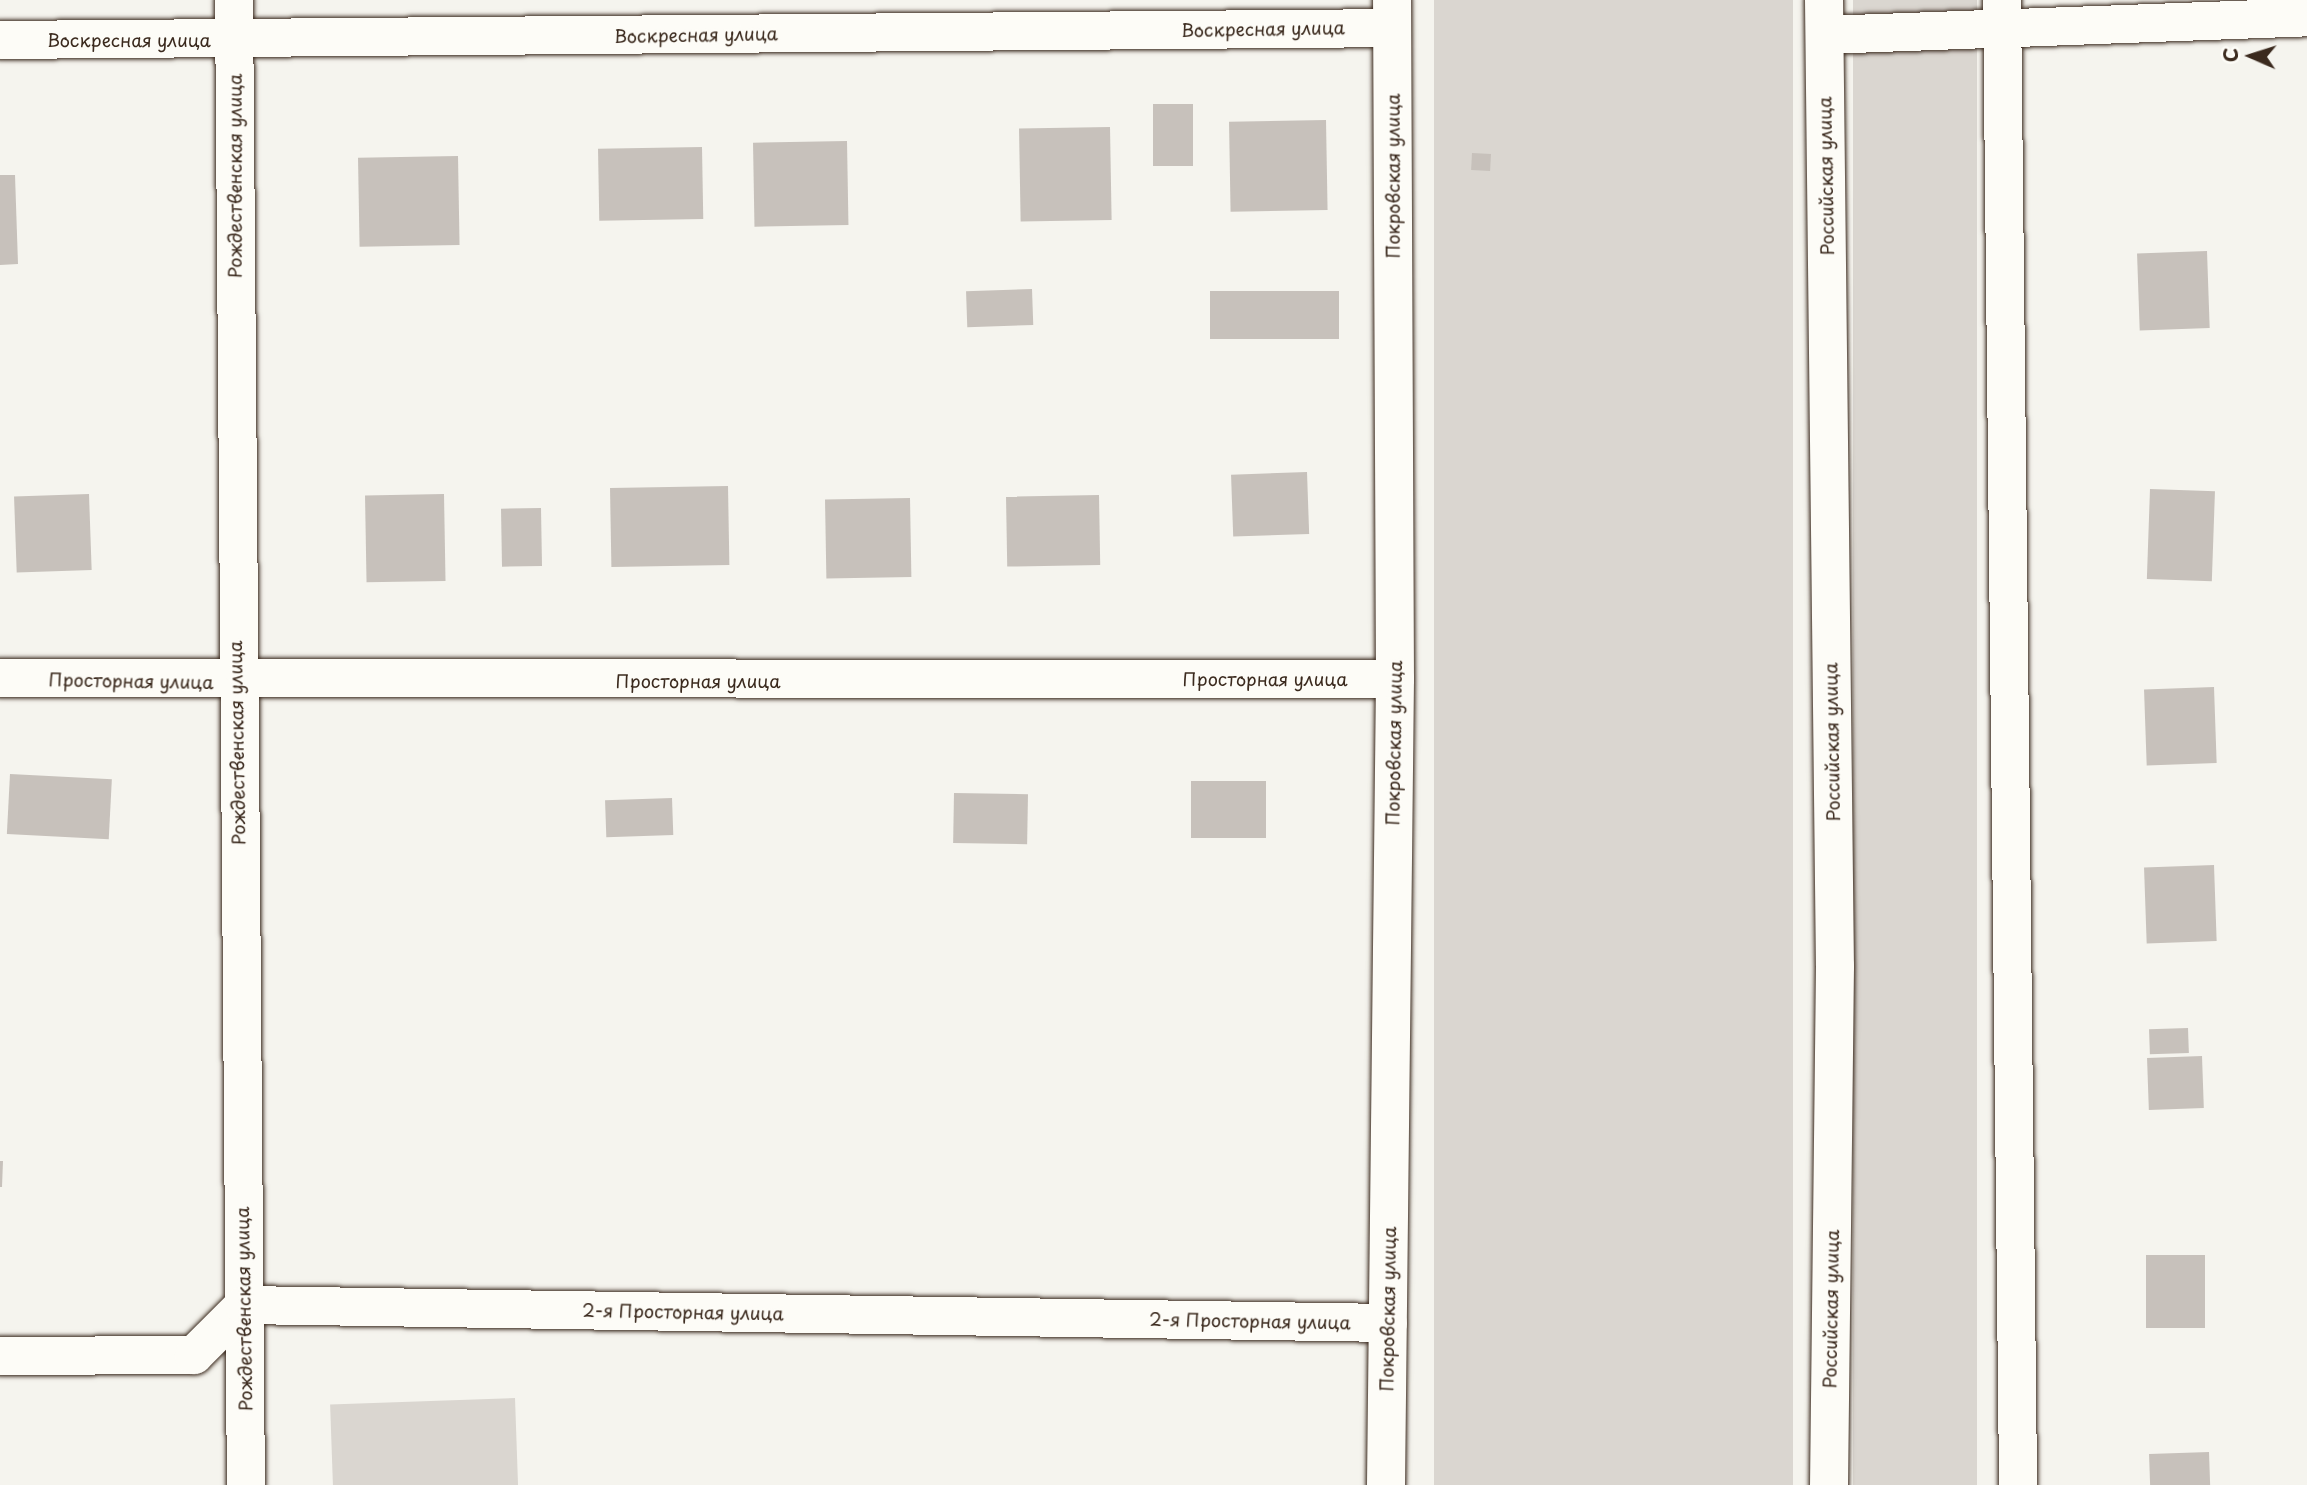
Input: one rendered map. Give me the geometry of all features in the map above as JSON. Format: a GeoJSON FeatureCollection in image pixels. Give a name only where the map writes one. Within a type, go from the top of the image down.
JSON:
{"type":"FeatureCollection","features":[{"type":"Feature","properties":{"kind":"street","name":"Рождественская улица"},"geometry":{"type":"LineString","coordinates":[[234,0],[236,683],[246,1485]]}},
{"type":"Feature","properties":{"kind":"street"},"geometry":{"type":"LineString","coordinates":[[2002,13],[2018,1485]]}},
{"type":"Feature","properties":{"kind":"street"},"geometry":{"type":"LineString","coordinates":[[1824,18],[2002,13],[2307,17]]}},
{"type":"Feature","properties":{"kind":"street","name":"Воскресная улица"},"geometry":{"type":"LineString","coordinates":[[0,40],[235,39],[1392,14]]}},
{"type":"Feature","properties":{"kind":"street","name":"Покровская улица"},"geometry":{"type":"LineString","coordinates":[[1386,1485],[1395,679],[1392,14]]}},
{"type":"Feature","properties":{"kind":"street","name":"Российская улица"},"geometry":{"type":"LineString","coordinates":[[1824,18],[1835,966],[1829,1485]]}},
{"type":"Feature","properties":{"kind":"street","name":"Просторная улица"},"geometry":{"type":"LineString","coordinates":[[0,678],[236,683],[1395,679]]}},
{"type":"Feature","properties":{"kind":"street"},"geometry":{"type":"LineString","coordinates":[[0,1356],[194,1355],[244,1305]]}},
{"type":"Feature","properties":{"kind":"street","name":"2-я Просторная улица"},"geometry":{"type":"LineString","coordinates":[[244,1305],[1388,1323]]}},
{"type":"Feature","properties":{"kind":"shaded area"},"geometry":{"type":"Polygon","coordinates":[[[1434,0],[1793,0],[1793,1485],[1434,1485],[1434,0]]]}},
{"type":"Feature","properties":{"kind":"shaded area"},"geometry":{"type":"Polygon","coordinates":[[[1853,0],[1977,0],[1977,1485],[1853,1485],[1853,0]]]}},
{"type":"Feature","properties":{"kind":"shaded area"},"geometry":{"type":"Polygon","coordinates":[[[515,1398],[518,1485],[333,1485],[330,1404],[515,1398]]]}},
{"type":"Feature","properties":{"kind":"building"},"geometry":{"type":"Polygon","coordinates":[[[1153,104],[1193,104],[1193,166],[1153,166],[1153,104]]]}},
{"type":"Feature","properties":{"kind":"building"},"geometry":{"type":"Polygon","coordinates":[[[1326,120],[1328,210],[1231,212],[1229,122],[1326,120]]]}},
{"type":"Feature","properties":{"kind":"building"},"geometry":{"type":"Polygon","coordinates":[[[1110,127],[1112,220],[1021,222],[1019,129],[1110,127]]]}},
{"type":"Feature","properties":{"kind":"building"},"geometry":{"type":"Polygon","coordinates":[[[847,141],[848,225],[754,227],[753,143],[847,141]]]}},
{"type":"Feature","properties":{"kind":"building"},"geometry":{"type":"Polygon","coordinates":[[[702,147],[703,219],[599,221],[598,149],[702,147]]]}},
{"type":"Feature","properties":{"kind":"building"},"geometry":{"type":"Polygon","coordinates":[[[1472,153],[1491,154],[1490,171],[1471,170],[1472,153]]]}},
{"type":"Feature","properties":{"kind":"building"},"geometry":{"type":"Polygon","coordinates":[[[458,156],[460,245],[360,247],[358,158],[458,156]]]}},
{"type":"Feature","properties":{"kind":"building"},"geometry":{"type":"Polygon","coordinates":[[[0,175],[15,175],[18,264],[0,265],[0,175]]]}},
{"type":"Feature","properties":{"kind":"building"},"geometry":{"type":"Polygon","coordinates":[[[2207,251],[2210,328],[2140,330],[2137,253],[2207,251]]]}},
{"type":"Feature","properties":{"kind":"building"},"geometry":{"type":"Polygon","coordinates":[[[1032,289],[1033,325],[967,327],[966,291],[1032,289]]]}},
{"type":"Feature","properties":{"kind":"building"},"geometry":{"type":"Polygon","coordinates":[[[1210,291],[1339,291],[1339,339],[1210,339],[1210,291]]]}},
{"type":"Feature","properties":{"kind":"building"},"geometry":{"type":"Polygon","coordinates":[[[1307,472],[1309,534],[1233,537],[1231,475],[1307,472]]]}},
{"type":"Feature","properties":{"kind":"building"},"geometry":{"type":"Polygon","coordinates":[[[728,486],[729,565],[611,567],[610,488],[728,486]]]}},
{"type":"Feature","properties":{"kind":"building"},"geometry":{"type":"Polygon","coordinates":[[[2150,489],[2215,491],[2212,581],[2147,579],[2150,489]]]}},
{"type":"Feature","properties":{"kind":"building"},"geometry":{"type":"Polygon","coordinates":[[[89,494],[92,570],[17,573],[14,497],[89,494]]]}},
{"type":"Feature","properties":{"kind":"building"},"geometry":{"type":"Polygon","coordinates":[[[444,494],[446,581],[367,582],[365,495],[444,494]]]}},
{"type":"Feature","properties":{"kind":"building"},"geometry":{"type":"Polygon","coordinates":[[[1099,495],[1100,565],[1007,567],[1006,497],[1099,495]]]}},
{"type":"Feature","properties":{"kind":"building"},"geometry":{"type":"Polygon","coordinates":[[[910,498],[911,577],[826,578],[825,499],[910,498]]]}},
{"type":"Feature","properties":{"kind":"building"},"geometry":{"type":"Polygon","coordinates":[[[541,508],[542,566],[502,567],[501,509],[541,508]]]}},
{"type":"Feature","properties":{"kind":"building"},"geometry":{"type":"Polygon","coordinates":[[[2214,687],[2217,763],[2147,765],[2144,689],[2214,687]]]}},
{"type":"Feature","properties":{"kind":"building"},"geometry":{"type":"Polygon","coordinates":[[[10,774],[112,779],[109,839],[7,834],[10,774]]]}},
{"type":"Feature","properties":{"kind":"building"},"geometry":{"type":"Polygon","coordinates":[[[1191,781],[1266,781],[1266,838],[1191,838],[1191,781]]]}},
{"type":"Feature","properties":{"kind":"building"},"geometry":{"type":"Polygon","coordinates":[[[954,793],[1028,794],[1027,844],[953,843],[954,793]]]}},
{"type":"Feature","properties":{"kind":"building"},"geometry":{"type":"Polygon","coordinates":[[[672,798],[673,835],[606,837],[605,800],[672,798]]]}},
{"type":"Feature","properties":{"kind":"building"},"geometry":{"type":"Polygon","coordinates":[[[2214,865],[2217,941],[2147,943],[2144,867],[2214,865]]]}},
{"type":"Feature","properties":{"kind":"building"},"geometry":{"type":"Polygon","coordinates":[[[2188,1028],[2189,1053],[2150,1054],[2149,1029],[2188,1028]]]}},
{"type":"Feature","properties":{"kind":"building"},"geometry":{"type":"Polygon","coordinates":[[[2202,1056],[2204,1108],[2149,1110],[2147,1058],[2202,1056]]]}},
{"type":"Feature","properties":{"kind":"building"},"geometry":{"type":"Polygon","coordinates":[[[0,1161],[3,1161],[2,1187],[0,1187],[0,1161]]]}},
{"type":"Feature","properties":{"kind":"building"},"geometry":{"type":"Polygon","coordinates":[[[2146,1255],[2205,1255],[2205,1328],[2146,1328],[2146,1255]]]}},
{"type":"Feature","properties":{"kind":"building"},"geometry":{"type":"Polygon","coordinates":[[[2209,1452],[2210,1485],[2150,1485],[2149,1454],[2209,1452]]]}}]}
